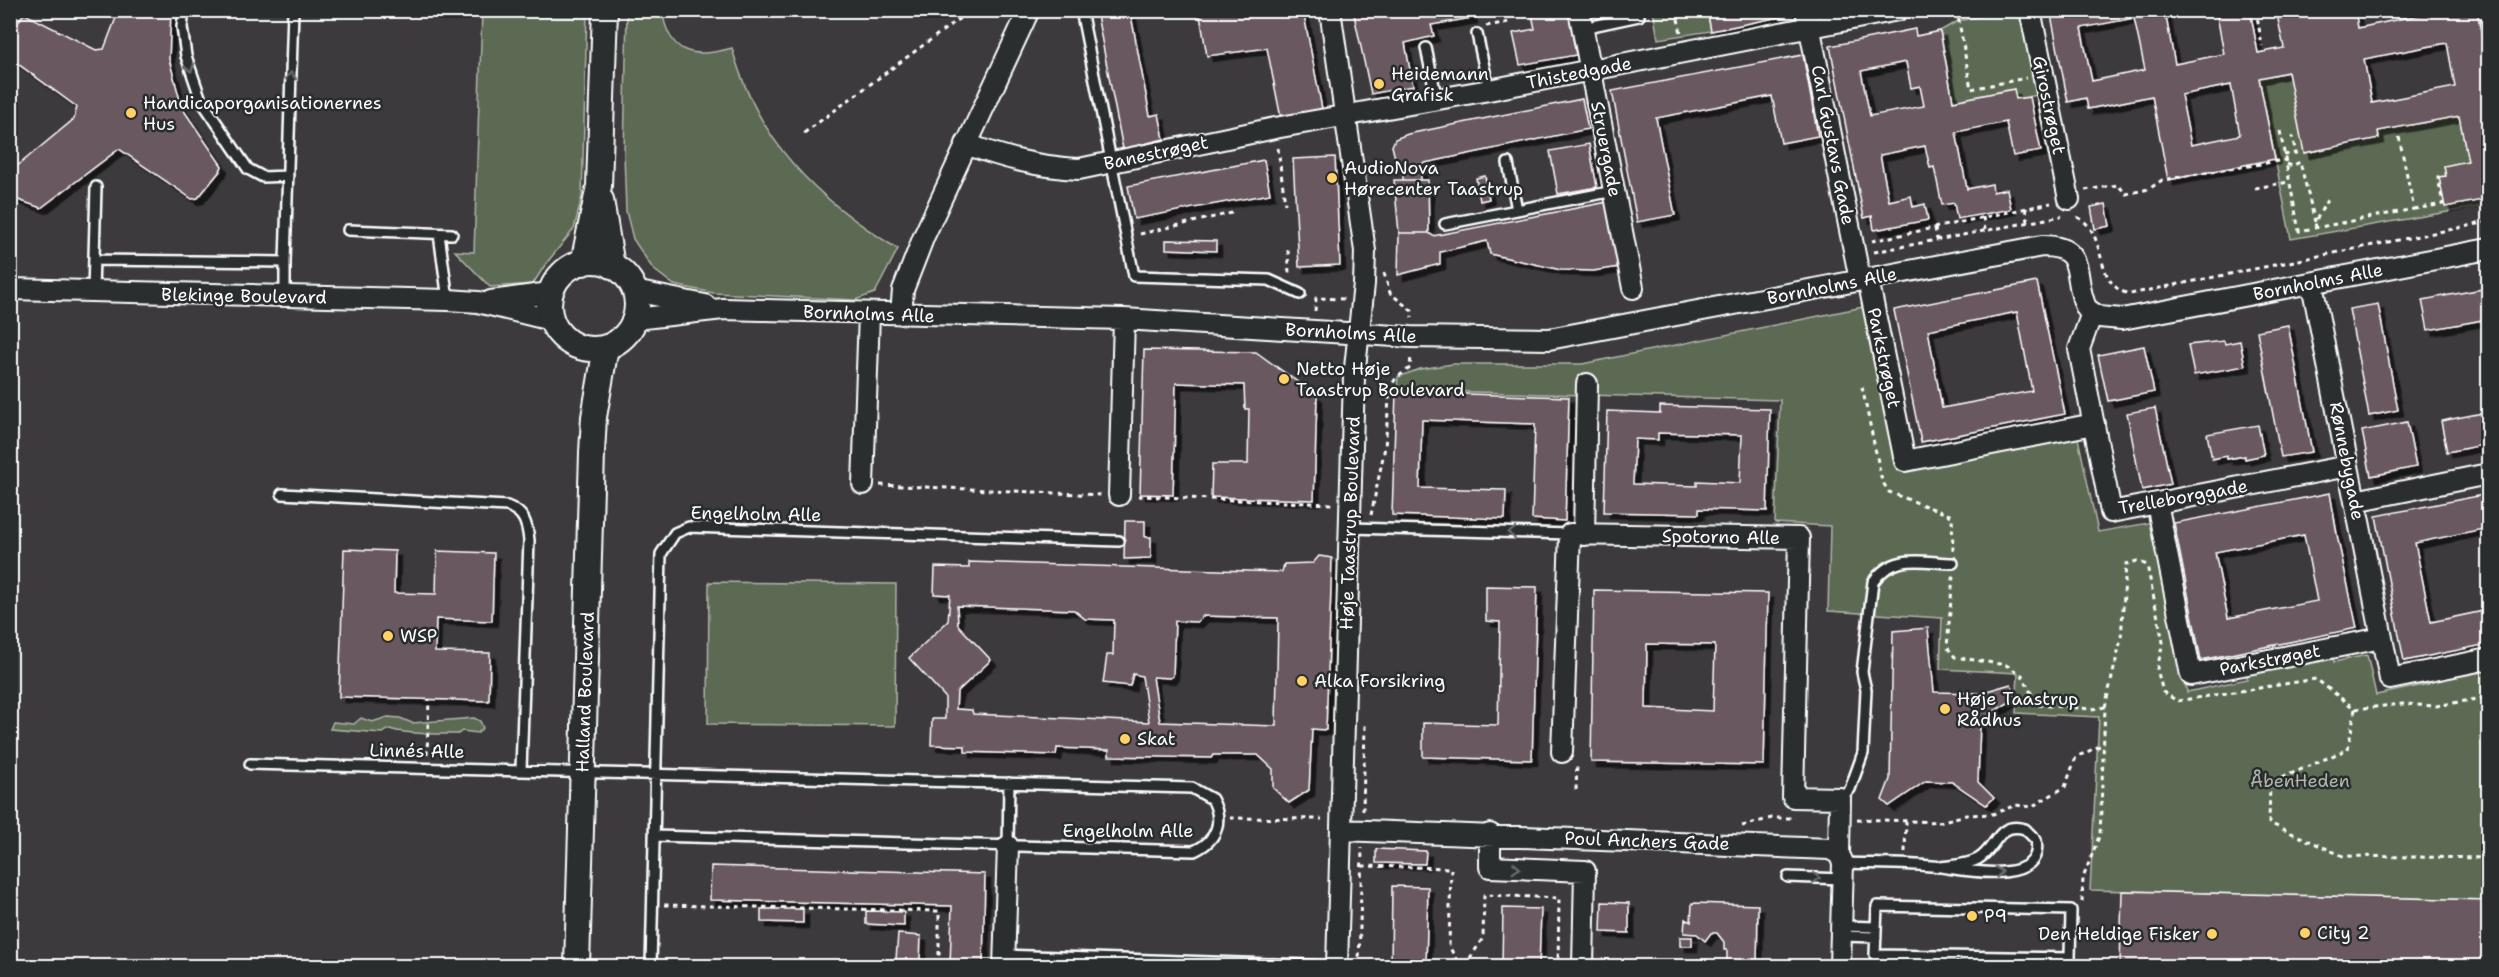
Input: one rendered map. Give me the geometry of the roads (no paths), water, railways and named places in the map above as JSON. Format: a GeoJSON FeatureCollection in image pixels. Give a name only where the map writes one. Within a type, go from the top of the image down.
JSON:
{"type":"FeatureCollection","features":[{"type":"Feature","properties":{"kind":"street"},"geometry":{"type":"LineString","coordinates":[[583,263],[599,186],[605,10]]}},
{"type":"Feature","properties":{"kind":"street"},"geometry":{"type":"LineString","coordinates":[[901,314],[903,290],[924,236],[1029,10]]}},
{"type":"Feature","properties":{"kind":"street","name":"Høje Taastrup Boulevard"},"geometry":{"type":"LineString","coordinates":[[1330,10],[1365,251],[1363,299],[1354,377],[1360,528],[1341,824],[1336,966]]}},
{"type":"Feature","properties":{"kind":"street","name":"Thistedgade"},"geometry":{"type":"LineString","coordinates":[[1347,115],[1591,70],[1808,19],[1898,10]]}},
{"type":"Feature","properties":{"kind":"street","name":"Girostrøget"},"geometry":{"type":"LineString","coordinates":[[2030,10],[2069,196]]}},
{"type":"Feature","properties":{"kind":"street","name":"Struergade"},"geometry":{"type":"LineString","coordinates":[[1581,19],[1633,288]]}},
{"type":"Feature","properties":{"kind":"street","name":"Carl Gustavs Gade"},"geometry":{"type":"LineString","coordinates":[[1808,19],[1854,250],[1864,280]]}},
{"type":"Feature","properties":{"kind":"street","name":"Banestrøget"},"geometry":{"type":"LineString","coordinates":[[966,144],[1006,159],[1046,167],[1079,169],[1347,115]]}},
{"type":"Feature","properties":{"kind":"street"},"geometry":{"type":"LineString","coordinates":[[599,186],[612,266]]}},
{"type":"Feature","properties":{"kind":"street","name":"Bornholms Alle"},"geometry":{"type":"LineString","coordinates":[[635,320],[723,309],[1124,319],[1411,337],[1549,339],[2030,248],[2054,246],[2068,252],[2073,258],[2077,266],[2083,303],[2092,313],[2122,319],[2488,249]]}},
{"type":"Feature","properties":{"kind":"street"},"geometry":{"type":"LineString","coordinates":[[600,262],[612,266],[623,273],[634,291],[637,307],[635,320],[621,340],[595,348],[569,343],[558,333],[551,320],[550,293],[564,272],[583,263],[600,262]]}},
{"type":"Feature","properties":{"kind":"street","name":"Parkstrøget"},"geometry":{"type":"LineString","coordinates":[[1864,280],[1905,461],[2094,424]]}},
{"type":"Feature","properties":{"kind":"street","name":"Rønnebygade"},"geometry":{"type":"LineString","coordinates":[[2312,284],[2382,638]]}},
{"type":"Feature","properties":{"kind":"street","name":"Blekinge Boulevard"},"geometry":{"type":"LineString","coordinates":[[10,289],[448,300],[478,302],[551,320]]}},
{"type":"Feature","properties":{"kind":"street","name":"Bornholms Alle"},"geometry":{"type":"LineString","coordinates":[[634,291],[723,309]]}},
{"type":"Feature","properties":{"kind":"street","name":"Blekinge Boulevard"},"geometry":{"type":"LineString","coordinates":[[478,302],[550,293]]}},
{"type":"Feature","properties":{"kind":"street","name":"Trelleborggade"},"geometry":{"type":"LineString","coordinates":[[2092,313],[2079,350],[2111,512],[2348,466]]}},
{"type":"Feature","properties":{"kind":"street"},"geometry":{"type":"LineString","coordinates":[[863,484],[869,314]]}},
{"type":"Feature","properties":{"kind":"street"},"geometry":{"type":"LineString","coordinates":[[1119,495],[1124,319]]}},
{"type":"Feature","properties":{"kind":"street","name":"Halland Boulevard"},"geometry":{"type":"LineString","coordinates":[[577,966],[595,348]]}},
{"type":"Feature","properties":{"kind":"street"},"geometry":{"type":"LineString","coordinates":[[1563,752],[1587,384]]}},
{"type":"Feature","properties":{"kind":"street"},"geometry":{"type":"LineString","coordinates":[[2355,501],[2488,474]]}},
{"type":"Feature","properties":{"kind":"street","name":"Parkstrøget"},"geometry":{"type":"LineString","coordinates":[[2157,503],[2191,675],[2382,638]]}},
{"type":"Feature","properties":{"kind":"street","name":"Spotorno Alle"},"geometry":{"type":"LineString","coordinates":[[1577,535],[1799,538],[1792,797],[1840,798]]}},
{"type":"Feature","properties":{"kind":"street"},"geometry":{"type":"LineString","coordinates":[[2382,638],[2390,679],[2488,660]]}},
{"type":"Feature","properties":{"kind":"street"},"geometry":{"type":"LineString","coordinates":[[1840,798],[1842,865],[1840,966]]}},
{"type":"Feature","properties":{"kind":"street","name":"Poul Anchers Gade"},"geometry":{"type":"LineString","coordinates":[[1341,824],[1363,830],[1818,848],[1842,865]]}},
{"type":"Feature","properties":{"kind":"street"},"geometry":{"type":"LineString","coordinates":[[1490,834],[1490,867],[1585,871],[1583,966]]}},
{"type":"Feature","properties":{"kind":"street"},"geometry":{"type":"LineString","coordinates":[[1004,961],[1008,846]]}},
{"type":"Feature","properties":{"kind":"lane"},"geometry":{"type":"LineString","coordinates":[[184,10],[182,27],[186,56],[201,100],[249,170],[263,177],[288,176]]}},
{"type":"Feature","properties":{"kind":"lane"},"geometry":{"type":"LineString","coordinates":[[285,297],[293,10]]}},
{"type":"Feature","properties":{"kind":"lane"},"geometry":{"type":"LineString","coordinates":[[1081,10],[1134,276],[1269,280],[1300,294]]}},
{"type":"Feature","properties":{"kind":"lane"},"geometry":{"type":"LineString","coordinates":[[1581,19],[1639,16]]}},
{"type":"Feature","properties":{"kind":"lane"},"geometry":{"type":"LineString","coordinates":[[1478,34],[1489,90]]}},
{"type":"Feature","properties":{"kind":"lane"},"geometry":{"type":"LineString","coordinates":[[1426,48],[1437,100]]}},
{"type":"Feature","properties":{"kind":"lane"},"geometry":{"type":"LineString","coordinates":[[1508,163],[1517,210]]}},
{"type":"Feature","properties":{"kind":"lane"},"geometry":{"type":"LineString","coordinates":[[93,292],[96,187]]}},
{"type":"Feature","properties":{"kind":"lane"},"geometry":{"type":"LineString","coordinates":[[1445,224],[1614,191]]}},
{"type":"Feature","properties":{"kind":"lane"},"geometry":{"type":"LineString","coordinates":[[348,230],[452,234]]}},
{"type":"Feature","properties":{"kind":"lane"},"geometry":{"type":"LineString","coordinates":[[439,234],[448,300]]}},
{"type":"Feature","properties":{"kind":"lane"},"geometry":{"type":"LineString","coordinates":[[94,260],[285,262]]}},
{"type":"Feature","properties":{"kind":"lane"},"geometry":{"type":"LineString","coordinates":[[282,494],[484,504],[516,509],[527,522],[529,540],[521,770]]}},
{"type":"Feature","properties":{"kind":"lane","name":"Engelholm Alle"},"geometry":{"type":"LineString","coordinates":[[651,966],[661,554],[675,532],[689,527],[1119,541]]}},
{"type":"Feature","properties":{"kind":"lane"},"geometry":{"type":"LineString","coordinates":[[1360,528],[1577,535]]}},
{"type":"Feature","properties":{"kind":"lane"},"geometry":{"type":"LineString","coordinates":[[1840,798],[1850,789],[1852,777],[1863,753],[1866,690],[1862,672],[1873,582],[1881,571],[1894,562],[1953,562]]}},
{"type":"Feature","properties":{"kind":"lane","name":"Linnés Alle"},"geometry":{"type":"LineString","coordinates":[[250,764],[582,772]]}},
{"type":"Feature","properties":{"kind":"lane","name":"Engelholm Alle"},"geometry":{"type":"LineString","coordinates":[[582,772],[1192,788],[1212,799],[1219,818],[1214,837],[1206,846],[1194,851],[654,836]]}},
{"type":"Feature","properties":{"kind":"lane"},"geometry":{"type":"LineString","coordinates":[[1008,846],[1009,783]]}},
{"type":"Feature","properties":{"kind":"lane"},"geometry":{"type":"LineString","coordinates":[[1788,877],[1842,865],[1904,865],[1941,867],[1966,873],[1999,873],[2019,868],[2032,858],[2036,849],[2036,840],[2025,829],[2011,828],[2000,833],[1977,859],[1941,867]]}},
{"type":"Feature","properties":{"kind":"lane"},"geometry":{"type":"LineString","coordinates":[[1877,906],[2071,910],[2070,958],[1875,955],[1876,932],[1877,906]]}},
{"type":"Feature","properties":{"kind":"lane"},"geometry":{"type":"LineString","coordinates":[[1841,931],[1876,932]]}},
{"type":"Feature","properties":{"kind":"lane"},"geometry":{"type":"LineString","coordinates":[[1004,961],[1336,966]]}},
{"type":"Feature","properties":{"kind":"place","name":"Heidemann Grafisk"},"geometry":{"type":"Point","coordinates":[1379,84]}},
{"type":"Feature","properties":{"kind":"place","name":"Handicaporganisationernes Hus"},"geometry":{"type":"Point","coordinates":[131,113]}},
{"type":"Feature","properties":{"kind":"place","name":"AudioNova Hørecenter Taastrup"},"geometry":{"type":"Point","coordinates":[1332,178]}},
{"type":"Feature","properties":{"kind":"place","name":"Netto Høje Taastrup Boulevard"},"geometry":{"type":"Point","coordinates":[1284,379]}},
{"type":"Feature","properties":{"kind":"place","name":"WSP"},"geometry":{"type":"Point","coordinates":[388,636]}},
{"type":"Feature","properties":{"kind":"place","name":"Alka Forsikring"},"geometry":{"type":"Point","coordinates":[1302,681]}},
{"type":"Feature","properties":{"kind":"place","name":"Høje Taastrup Rådhus"},"geometry":{"type":"Point","coordinates":[1945,709]}},
{"type":"Feature","properties":{"kind":"place","name":"Skat"},"geometry":{"type":"Point","coordinates":[1125,739]}},
{"type":"Feature","properties":{"kind":"place","name":"P9"},"geometry":{"type":"Point","coordinates":[1972,916]}},
{"type":"Feature","properties":{"kind":"place","name":"City 2"},"geometry":{"type":"Point","coordinates":[2305,933]}},
{"type":"Feature","properties":{"kind":"place","name":"Den Heldige Fisker"},"geometry":{"type":"Point","coordinates":[2212,934]}},
{"type":"Feature","properties":{"kind":"park label","name":"ÅbenHeden"},"geometry":{"type":"Point","coordinates":[2300,781]}}]}
